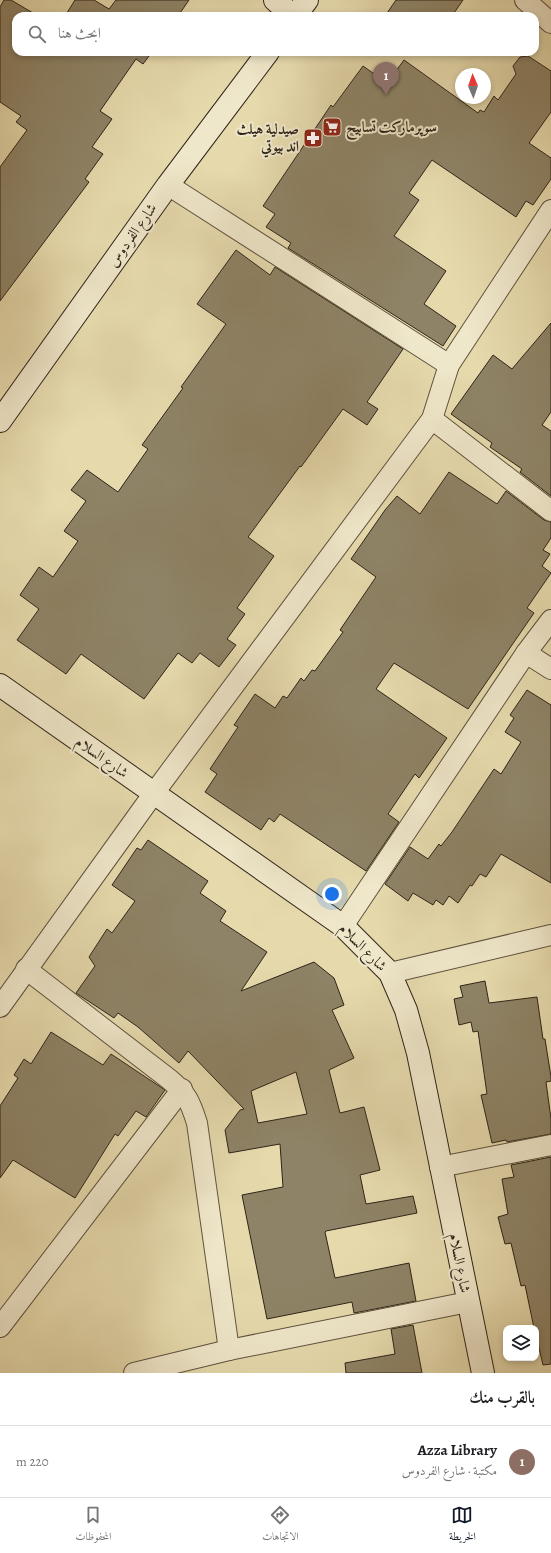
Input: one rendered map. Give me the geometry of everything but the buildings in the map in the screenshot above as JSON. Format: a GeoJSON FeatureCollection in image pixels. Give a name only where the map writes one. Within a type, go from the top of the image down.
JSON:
{"type":"FeatureCollection","features":[{"type":"Feature","properties":{"kind":"street"},"geometry":{"type":"LineString","coordinates":[[275,0],[289,12]]}},
{"type":"Feature","properties":{"kind":"street"},"geometry":{"type":"LineString","coordinates":[[297,12],[307,0]]}},
{"type":"Feature","properties":{"kind":"street"},"geometry":{"type":"LineString","coordinates":[[528,1],[551,23]]}},
{"type":"Feature","properties":{"kind":"street","name":"شارع الفردوس"},"geometry":{"type":"LineString","coordinates":[[3,412],[168,185],[265,56]]}},
{"type":"Feature","properties":{"kind":"street"},"geometry":{"type":"LineString","coordinates":[[168,185],[449,366]]}},
{"type":"Feature","properties":{"kind":"street"},"geometry":{"type":"LineString","coordinates":[[0,1007],[154,793],[432,420],[449,366],[549,218]]}},
{"type":"Feature","properties":{"kind":"street"},"geometry":{"type":"LineString","coordinates":[[432,420],[551,511]]}},
{"type":"Feature","properties":{"kind":"street"},"geometry":{"type":"LineString","coordinates":[[343,926],[526,653],[551,620]]}},
{"type":"Feature","properties":{"kind":"street"},"geometry":{"type":"LineString","coordinates":[[526,653],[551,669]]}},
{"type":"Feature","properties":{"kind":"street","name":"شارع السلام"},"geometry":{"type":"LineString","coordinates":[[0,685],[343,926],[390,973],[406,1010],[418,1053],[483,1373]]}},
{"type":"Feature","properties":{"kind":"street"},"geometry":{"type":"LineString","coordinates":[[390,973],[551,935]]}},
{"type":"Feature","properties":{"kind":"street"},"geometry":{"type":"LineString","coordinates":[[26,969],[182,1089],[190,1102],[196,1123],[229,1350]]}},
{"type":"Feature","properties":{"kind":"street"},"geometry":{"type":"LineString","coordinates":[[0,1327],[182,1089]]}},
{"type":"Feature","properties":{"kind":"street"},"geometry":{"type":"LineString","coordinates":[[440,1167],[551,1145]]}},
{"type":"Feature","properties":{"kind":"street"},"geometry":{"type":"LineString","coordinates":[[134,1373],[229,1350],[468,1302]]}},
{"type":"Feature","properties":{"kind":"place","name":"Azza Library"},"geometry":{"type":"Point","coordinates":[386,95]}},
{"type":"Feature","properties":{"kind":"place","name":"سوپرمارکت تسابيح"},"geometry":{"type":"Point","coordinates":[332,127]}},
{"type":"Feature","properties":{"kind":"place","name":"صيدلية هيلث اند بيوتي"},"geometry":{"type":"Point","coordinates":[313,138]}}]}
